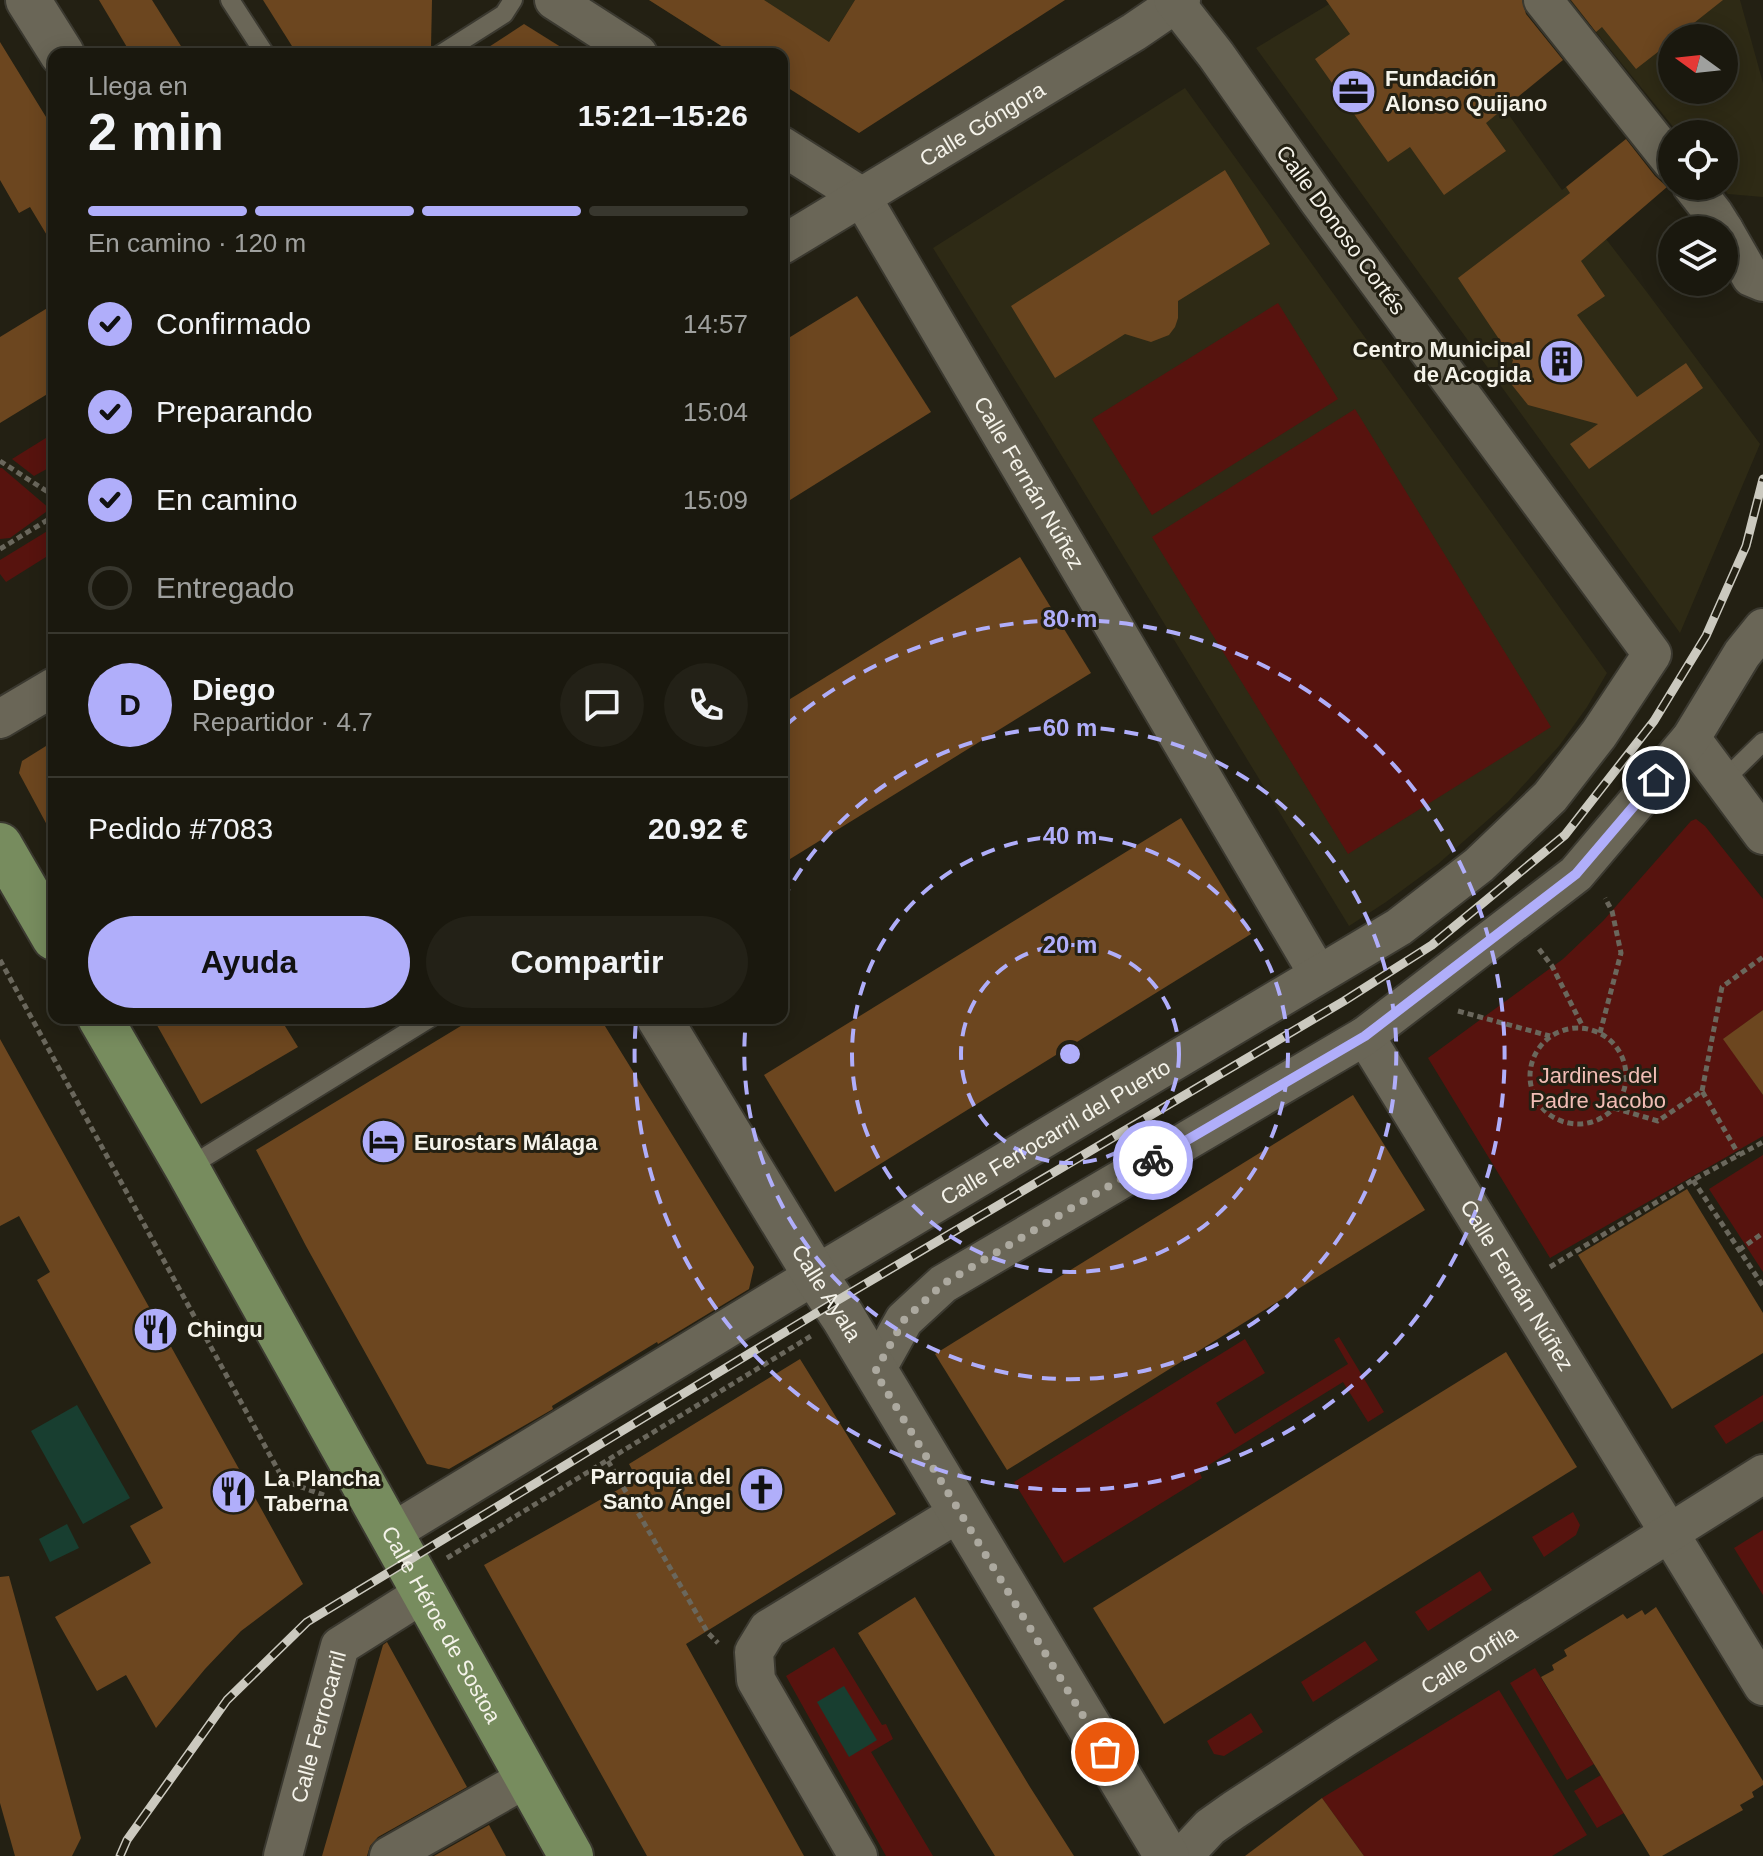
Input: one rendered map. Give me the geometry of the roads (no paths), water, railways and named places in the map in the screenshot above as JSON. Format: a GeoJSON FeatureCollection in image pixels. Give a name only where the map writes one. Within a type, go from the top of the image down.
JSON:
{"type":"FeatureCollection","features":[{"type":"Feature","properties":{"kind":"main road"},"geometry":{"type":"LineString","coordinates":[[28,0],[58,48]]}},
{"type":"Feature","properties":{"kind":"main road"},"geometry":{"type":"LineString","coordinates":[[0,845],[48,928]]}},
{"type":"Feature","properties":{"kind":"main road","name":"Calle Héroe de Sostoa"},"geometry":{"type":"LineString","coordinates":[[103,1024],[571,1856]]}},
{"type":"Feature","properties":{"kind":"main road","name":"Calle Ayala"},"geometry":{"type":"LineString","coordinates":[[663,1024],[1167,1856]]}},
{"type":"Feature","properties":{"kind":"street"},"geometry":{"type":"LineString","coordinates":[[554,0],[629,48]]}},
{"type":"Feature","properties":{"kind":"street"},"geometry":{"type":"LineString","coordinates":[[1543,0],[1658,144]]}},
{"type":"Feature","properties":{"kind":"street","name":"Calle Góngora"},"geometry":{"type":"LineString","coordinates":[[788,241],[1134,32],[1176,1]]}},
{"type":"Feature","properties":{"kind":"street","name":"Calle Donoso Cortés"},"geometry":{"type":"LineString","coordinates":[[1176,1],[1652,654]]}},
{"type":"Feature","properties":{"kind":"street","name":"Calle Fernán Núñez"},"geometry":{"type":"LineString","coordinates":[[788,150],[861,196],[1318,974]]}},
{"type":"Feature","properties":{"kind":"street"},"geometry":{"type":"LineString","coordinates":[[1703,200],[1715,216]]}},
{"type":"Feature","properties":{"kind":"street"},"geometry":{"type":"LineString","coordinates":[[1738,254],[1751,277],[1763,282]]}},
{"type":"Feature","properties":{"kind":"street"},"geometry":{"type":"LineString","coordinates":[[875,1372],[904,1320],[943,1284],[1365,1036],[1576,874],[1691,738],[1742,654],[1763,628]]}},
{"type":"Feature","properties":{"kind":"street","name":"Calle Ferrocarril del Puerto"},"geometry":{"type":"LineString","coordinates":[[391,1533],[815,1275],[1399,927],[1479,865],[1550,797],[1599,734],[1652,654]]}},
{"type":"Feature","properties":{"kind":"street"},"geometry":{"type":"LineString","coordinates":[[0,719],[48,691]]}},
{"type":"Feature","properties":{"kind":"street"},"geometry":{"type":"LineString","coordinates":[[1691,738],[1763,835]]}},
{"type":"Feature","properties":{"kind":"street","name":"Calle Fernán Núñez"},"geometry":{"type":"LineString","coordinates":[[1365,1036],[1763,1686]]}},
{"type":"Feature","properties":{"kind":"street","name":"Calle Orfila"},"geometry":{"type":"LineString","coordinates":[[1183,1856],[1210,1827],[1234,1810],[1763,1474]]}},
{"type":"Feature","properties":{"kind":"street"},"geometry":{"type":"LineString","coordinates":[[858,1856],[756,1680],[754,1652],[768,1629],[960,1512]]}},
{"type":"Feature","properties":{"kind":"street","name":"Calle Ferrocarril"},"geometry":{"type":"LineString","coordinates":[[283,1856],[340,1646],[420,1585]]}},
{"type":"Feature","properties":{"kind":"street"},"geometry":{"type":"LineString","coordinates":[[389,1856],[527,1778]]}},
{"type":"Feature","properties":{"kind":"lane"},"geometry":{"type":"LineString","coordinates":[[230,0],[261,48]]}},
{"type":"Feature","properties":{"kind":"lane"},"geometry":{"type":"LineString","coordinates":[[450,48],[504,14],[513,0]]}},
{"type":"Feature","properties":{"kind":"lane"},"geometry":{"type":"LineString","coordinates":[[1722,782],[1763,742]]}},
{"type":"Feature","properties":{"kind":"lane"},"geometry":{"type":"LineString","coordinates":[[187,1168],[420,1024]]}},
{"type":"Feature","properties":{"kind":"railway"},"geometry":{"type":"LineString","coordinates":[[120,1856],[127,1840],[227,1700],[307,1622],[833,1303],[1344,1001],[1432,945],[1565,835],[1654,721],[1706,636],[1746,546],[1763,479]]}},
{"type":"Feature","properties":{"kind":"place","name":"Fundación Alonso Quijano"},"geometry":{"type":"Point","coordinates":[1354,91]}},
{"type":"Feature","properties":{"kind":"place","name":"Centro Municipal de Acogida"},"geometry":{"type":"Point","coordinates":[1562,362]}},
{"type":"Feature","properties":{"kind":"place","name":"Eurostars Málaga"},"geometry":{"type":"Point","coordinates":[383,1142]}},
{"type":"Feature","properties":{"kind":"place","name":"Chingu"},"geometry":{"type":"Point","coordinates":[156,1329]}},
{"type":"Feature","properties":{"kind":"place","name":"Parroquia del Santo Ángel"},"geometry":{"type":"Point","coordinates":[762,1489]}},
{"type":"Feature","properties":{"kind":"place","name":"La Plancha Taberna"},"geometry":{"type":"Point","coordinates":[233,1491]}},
{"type":"Feature","properties":{"kind":"park label","name":"Jardines del Padre Jacobo"},"geometry":{"type":"Point","coordinates":[1598,1088]}}]}
